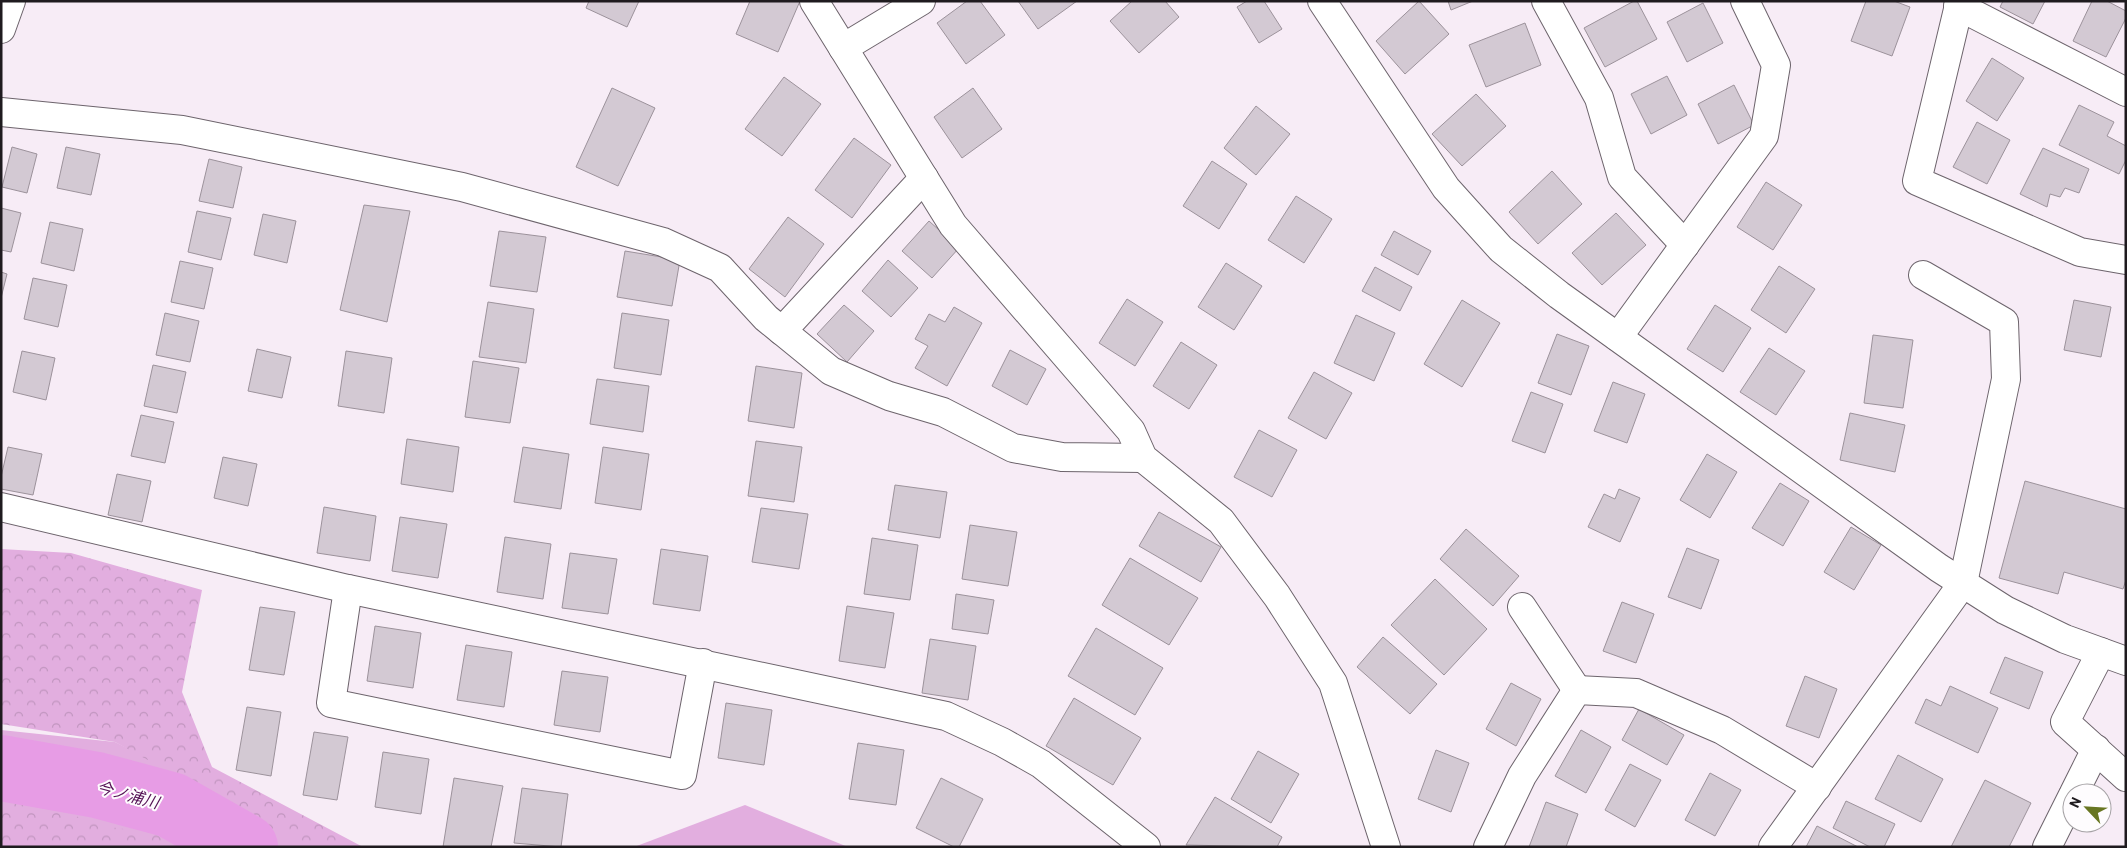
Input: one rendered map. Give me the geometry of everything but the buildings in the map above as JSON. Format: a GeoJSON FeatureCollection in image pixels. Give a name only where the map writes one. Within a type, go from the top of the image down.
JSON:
{"type":"FeatureCollection","features":[{"type":"Feature","properties":{"kind":"street"},"geometry":{"type":"LineString","coordinates":[[1,29],[11,1]]}},
{"type":"Feature","properties":{"kind":"street"},"geometry":{"type":"LineString","coordinates":[[814,1],[953,225],[1131,431],[1143,458],[1222,520],[1277,596],[1333,683],[1386,847]]}},
{"type":"Feature","properties":{"kind":"street"},"geometry":{"type":"LineString","coordinates":[[843,48],[921,1]]}},
{"type":"Feature","properties":{"kind":"street"},"geometry":{"type":"LineString","coordinates":[[1322,1],[1446,188],[1501,249],[1618,337],[1939,568],[2005,610],[2065,638],[2126,661]]}},
{"type":"Feature","properties":{"kind":"street"},"geometry":{"type":"LineString","coordinates":[[1546,1],[1599,98],[1622,177],[1685,245]]}},
{"type":"Feature","properties":{"kind":"street"},"geometry":{"type":"LineString","coordinates":[[1618,337],[1764,136],[1776,65],[1745,1]]}},
{"type":"Feature","properties":{"kind":"street"},"geometry":{"type":"LineString","coordinates":[[2126,92],[1959,4],[1917,181],[2080,252],[2126,260]]}},
{"type":"Feature","properties":{"kind":"street"},"geometry":{"type":"LineString","coordinates":[[1,112],[182,130],[462,187],[663,242],[720,268],[766,318],[831,371],[889,396],[943,412],[1013,448],[1062,458],[1143,458]]}},
{"type":"Feature","properties":{"kind":"street"},"geometry":{"type":"LineString","coordinates":[[782,331],[924,178]]}},
{"type":"Feature","properties":{"kind":"street"},"geometry":{"type":"LineString","coordinates":[[1773,847],[1818,787],[1962,582],[2006,379],[2004,322],[1923,275]]}},
{"type":"Feature","properties":{"kind":"street"},"geometry":{"type":"LineString","coordinates":[[1,507],[348,588],[946,716],[1002,742],[1041,764],[1146,847]]}},
{"type":"Feature","properties":{"kind":"street"},"geometry":{"type":"LineString","coordinates":[[348,588],[331,703],[682,775],[703,663]]}},
{"type":"Feature","properties":{"kind":"street"},"geometry":{"type":"LineString","coordinates":[[1522,607],[1577,690]]}},
{"type":"Feature","properties":{"kind":"street"},"geometry":{"type":"LineString","coordinates":[[2101,652],[2065,722],[2126,777]]}},
{"type":"Feature","properties":{"kind":"street"},"geometry":{"type":"LineString","coordinates":[[1577,690],[1636,693],[1722,730],[1818,787]]}},
{"type":"Feature","properties":{"kind":"street"},"geometry":{"type":"LineString","coordinates":[[1488,847],[1522,776],[1577,690]]}},
{"type":"Feature","properties":{"kind":"street"},"geometry":{"type":"LineString","coordinates":[[2079,783],[2096,750]]}},
{"type":"Feature","properties":{"kind":"street"},"geometry":{"type":"LineString","coordinates":[[2047,847],[2062,817]]}},
{"type":"Feature","properties":{"kind":"green space"},"geometry":{"type":"Polygon","coordinates":[[[1,549],[71,553],[202,590],[182,692],[212,767],[363,847],[306,847],[115,742],[1,724],[1,549]]]}},
{"type":"Feature","properties":{"kind":"green space"},"geometry":{"type":"Polygon","coordinates":[[[1,730],[115,742],[329,847],[132,847],[1,793],[1,730]]]}},
{"type":"Feature","properties":{"kind":"green space"},"geometry":{"type":"Polygon","coordinates":[[[1,792],[109,827],[154,833],[178,847],[1,847],[1,792]]]}},
{"type":"Feature","properties":{"kind":"green space"},"geometry":{"type":"Polygon","coordinates":[[[745,805],[848,847],[634,847],[745,805]]]}},
{"type":"Feature","properties":{"kind":"waterway","name":"今ノ浦川"},"geometry":{"type":"LineString","coordinates":[[1,768],[97,785],[171,805],[245,847]]}}]}
